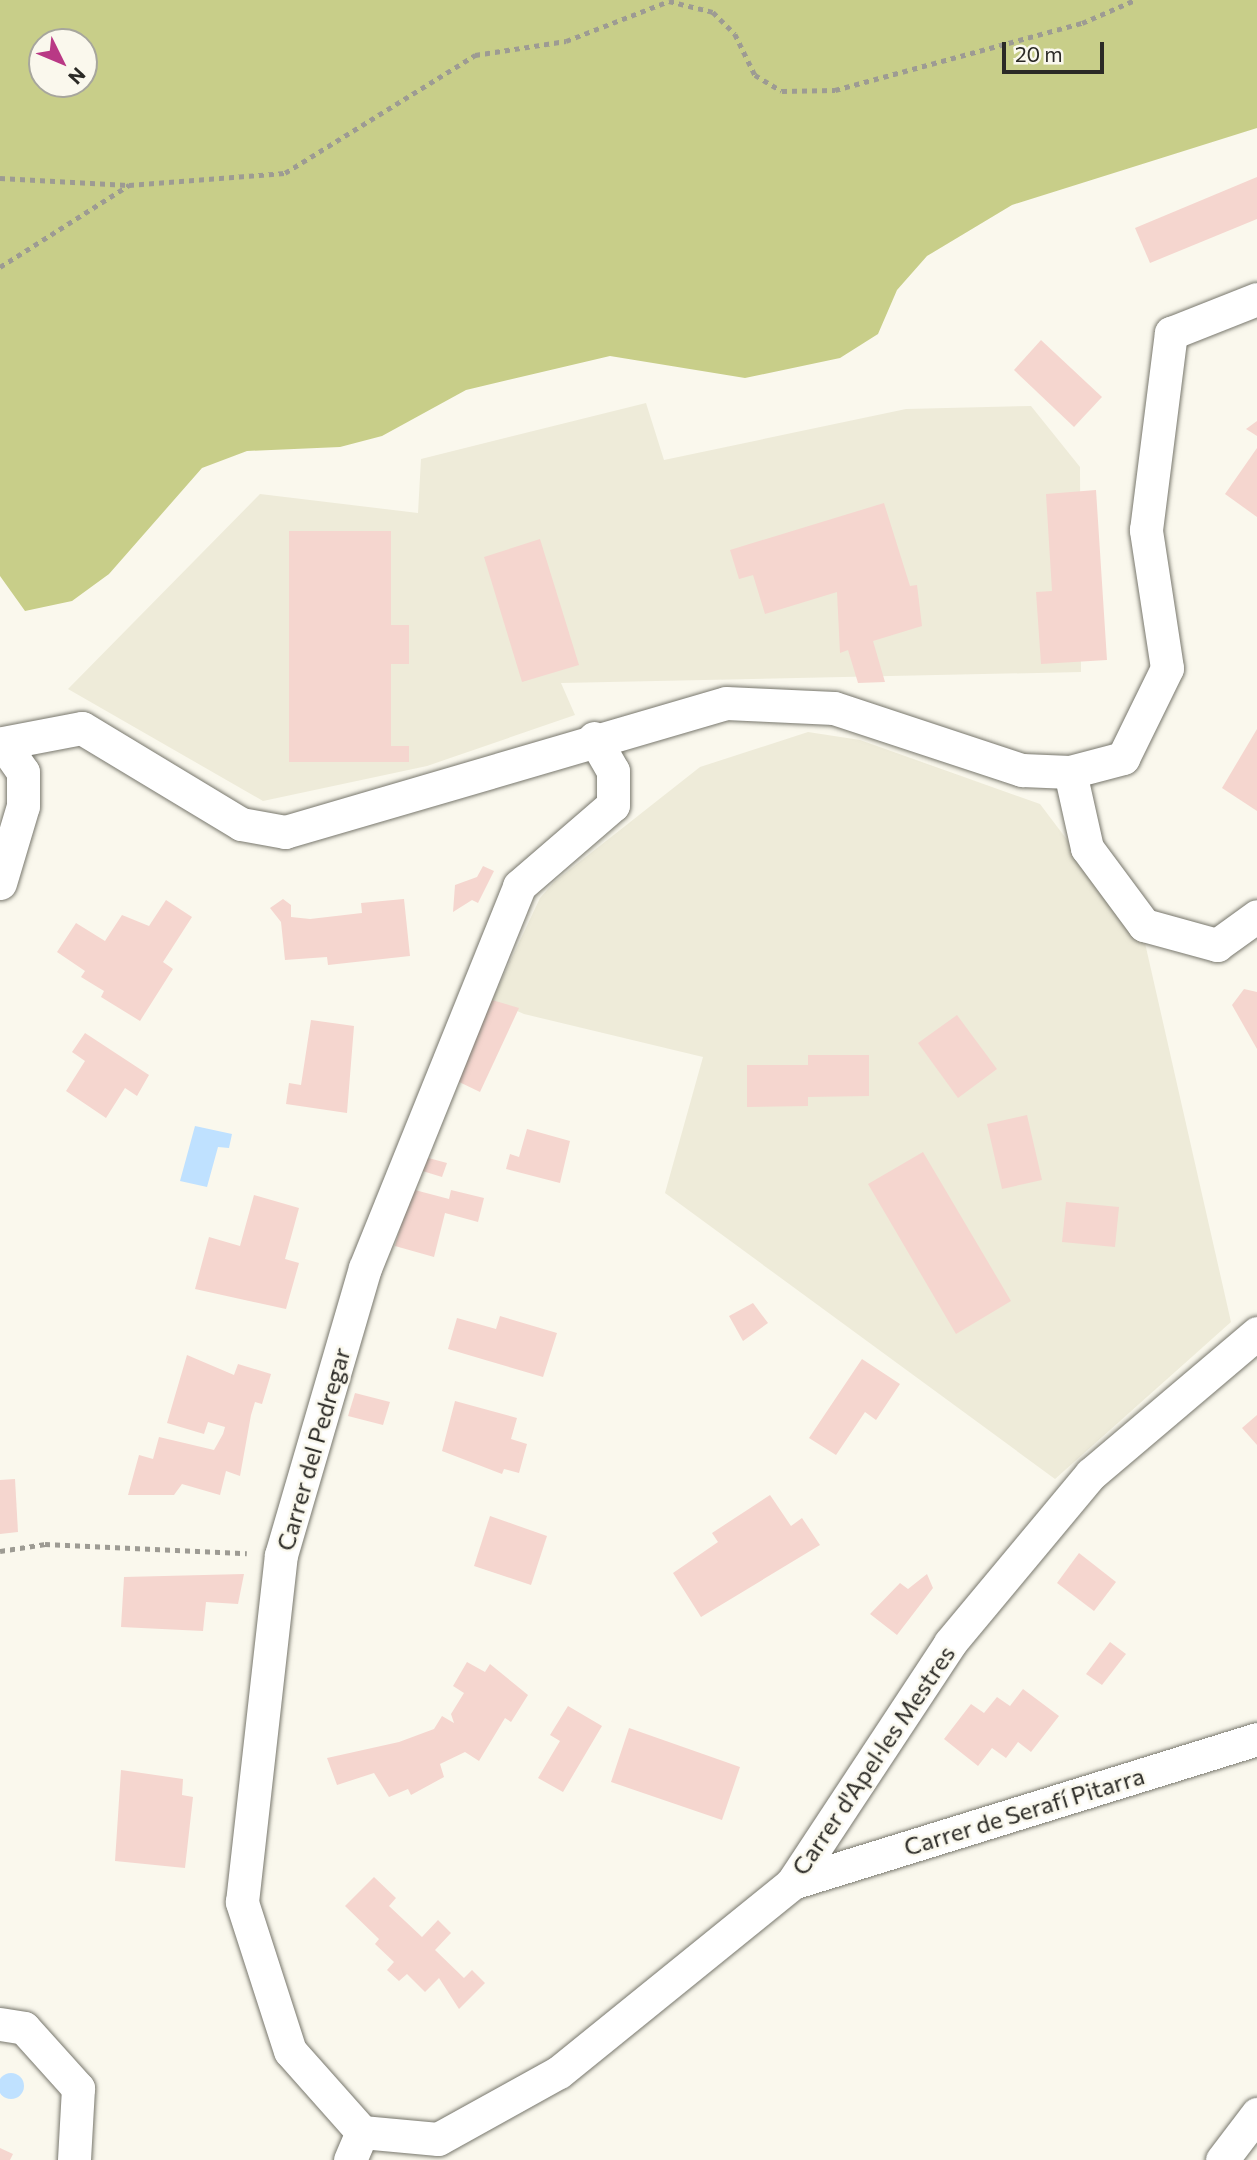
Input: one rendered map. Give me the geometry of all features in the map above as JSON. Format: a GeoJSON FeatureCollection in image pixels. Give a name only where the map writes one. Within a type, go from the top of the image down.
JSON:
{"type":"FeatureCollection","features":[{"type":"Feature","properties":{"kind":"street"},"geometry":{"type":"LineString","coordinates":[[0,883],[23,806],[23,772],[2,742],[82,728],[241,824],[285,832],[594,738],[726,703],[834,708],[1022,770],[1070,772],[1123,758],[1167,668],[1146,530],[1171,333],[1257,299]]}},
{"type":"Feature","properties":{"kind":"street","name":"Carrer del Pedregar"},"geometry":{"type":"LineString","coordinates":[[356,2146],[290,2052],[242,1902],[281,1555],[365,1268],[519,886],[613,805],[613,771],[594,738]]}},
{"type":"Feature","properties":{"kind":"street"},"geometry":{"type":"LineString","coordinates":[[1070,772],[1087,848],[1144,925],[1217,945],[1257,916]]}},
{"type":"Feature","properties":{"kind":"street","name":"Carrer d'Apel·les Mestres"},"geometry":{"type":"LineString","coordinates":[[356,2146],[438,2139],[559,2073],[792,1883],[950,1643],[1082,1484],[1257,1333]]}},
{"type":"Feature","properties":{"kind":"street","name":"Carrer de Serafí Pitarra"},"geometry":{"type":"LineString","coordinates":[[792,1883],[1257,1739]]}},
{"type":"Feature","properties":{"kind":"street"},"geometry":{"type":"LineString","coordinates":[[0,2024],[24,2028],[78,2088],[74,2160]]}},
{"type":"Feature","properties":{"kind":"street"},"geometry":{"type":"LineString","coordinates":[[1222,2160],[1257,2115]]}},
{"type":"Feature","properties":{"kind":"path"},"geometry":{"type":"LineString","coordinates":[[0,178],[129,185],[285,173],[475,55],[566,41],[669,1],[713,12],[735,34],[755,75],[782,91],[835,90],[1082,23],[1135,0]]}},
{"type":"Feature","properties":{"kind":"path"},"geometry":{"type":"LineString","coordinates":[[0,267],[129,185]]}},
{"type":"Feature","properties":{"kind":"path"},"geometry":{"type":"LineString","coordinates":[[0,1551],[45,1544],[281,1555]]}},
{"type":"Feature","properties":{"kind":"shaded area"},"geometry":{"type":"Polygon","coordinates":[[[646,403],[664,460],[906,409],[1031,406],[1080,467],[1081,672],[561,683],[575,715],[427,766],[263,801],[68,689],[260,494],[418,513],[421,459],[646,403]]]}},
{"type":"Feature","properties":{"kind":"shaded area"},"geometry":{"type":"Polygon","coordinates":[[[808,732],[860,740],[1040,804],[1145,943],[1231,1322],[1055,1479],[665,1193],[703,1057],[524,1014],[492,1000],[540,898],[554,882],[700,767],[808,732]]]}},
{"type":"Feature","properties":{"kind":"green space"},"geometry":{"type":"Polygon","coordinates":[[[0,0],[1257,0],[1257,128],[1012,205],[927,256],[897,290],[878,334],[840,358],[745,378],[610,356],[466,390],[382,436],[340,447],[247,451],[202,468],[109,574],[72,601],[25,611],[0,576],[0,0]]]}},
{"type":"Feature","properties":{"kind":"water"},"geometry":{"type":"Polygon","coordinates":[[[195,1126],[232,1134],[229,1148],[218,1147],[207,1187],[180,1181],[195,1126]]]}},
{"type":"Feature","properties":{"kind":"water"},"geometry":{"type":"Polygon","coordinates":[[[11,2073],[20,2077],[24,2086],[20,2095],[11,2099],[2,2095],[-2,2086],[2,2077],[11,2073]]]}},
{"type":"Feature","properties":{"kind":"building"},"geometry":{"type":"Polygon","coordinates":[[[1257,177],[1257,219],[1150,263],[1135,228],[1257,177]]]}},
{"type":"Feature","properties":{"kind":"building"},"geometry":{"type":"Polygon","coordinates":[[[1041,340],[1102,397],[1074,427],[1014,370],[1041,340]]]}},
{"type":"Feature","properties":{"kind":"building"},"geometry":{"type":"Polygon","coordinates":[[[1257,421],[1257,436],[1246,429],[1257,421]]]}},
{"type":"Feature","properties":{"kind":"building"},"geometry":{"type":"Polygon","coordinates":[[[1257,448],[1257,517],[1225,494],[1257,448]]]}},
{"type":"Feature","properties":{"kind":"building"},"geometry":{"type":"Polygon","coordinates":[[[1096,490],[1107,660],[1041,664],[1036,592],[1052,591],[1046,494],[1096,490]]]}},
{"type":"Feature","properties":{"kind":"building"},"geometry":{"type":"Polygon","coordinates":[[[884,503],[910,586],[917,585],[922,626],[873,641],[885,682],[858,683],[848,650],[840,653],[837,592],[765,614],[753,575],[739,579],[730,550],[884,503]]]}},
{"type":"Feature","properties":{"kind":"building"},"geometry":{"type":"Polygon","coordinates":[[[289,531],[391,531],[391,625],[409,625],[409,664],[391,664],[391,746],[409,746],[409,762],[289,762],[289,531]]]}},
{"type":"Feature","properties":{"kind":"building"},"geometry":{"type":"Polygon","coordinates":[[[540,539],[579,665],[522,682],[484,557],[540,539]]]}},
{"type":"Feature","properties":{"kind":"building"},"geometry":{"type":"Polygon","coordinates":[[[1257,729],[1257,811],[1222,788],[1257,729]]]}},
{"type":"Feature","properties":{"kind":"building"},"geometry":{"type":"Polygon","coordinates":[[[483,866],[494,871],[478,903],[472,900],[453,912],[455,885],[477,877],[483,866]]]}},
{"type":"Feature","properties":{"kind":"building"},"geometry":{"type":"Polygon","coordinates":[[[283,899],[291,905],[291,917],[310,919],[362,913],[361,903],[404,899],[410,956],[328,965],[327,957],[285,960],[281,922],[270,908],[283,899]]]}},
{"type":"Feature","properties":{"kind":"building"},"geometry":{"type":"Polygon","coordinates":[[[166,900],[192,917],[163,962],[173,969],[140,1021],[101,997],[104,991],[81,977],[85,971],[57,952],[76,923],[105,941],[122,915],[149,926],[166,900]]]}},
{"type":"Feature","properties":{"kind":"building"},"geometry":{"type":"Polygon","coordinates":[[[1244,989],[1257,992],[1257,1049],[1232,1005],[1244,989]]]}},
{"type":"Feature","properties":{"kind":"building"},"geometry":{"type":"Polygon","coordinates":[[[492,1000],[519,1008],[480,1092],[455,1080],[492,1000]]]}},
{"type":"Feature","properties":{"kind":"building"},"geometry":{"type":"Polygon","coordinates":[[[957,1015],[997,1069],[958,1098],[918,1043],[957,1015]]]}},
{"type":"Feature","properties":{"kind":"building"},"geometry":{"type":"Polygon","coordinates":[[[311,1020],[354,1026],[347,1113],[286,1104],[289,1083],[301,1085],[311,1020]]]}},
{"type":"Feature","properties":{"kind":"building"},"geometry":{"type":"Polygon","coordinates":[[[85,1033],[149,1075],[137,1096],[125,1088],[106,1118],[66,1091],[85,1061],[72,1052],[85,1033]]]}},
{"type":"Feature","properties":{"kind":"building"},"geometry":{"type":"Polygon","coordinates":[[[808,1055],[869,1055],[869,1096],[808,1097],[808,1106],[747,1107],[747,1065],[808,1065],[808,1055]]]}},
{"type":"Feature","properties":{"kind":"building"},"geometry":{"type":"Polygon","coordinates":[[[1027,1115],[1042,1180],[1002,1189],[987,1124],[1027,1115]]]}},
{"type":"Feature","properties":{"kind":"building"},"geometry":{"type":"Polygon","coordinates":[[[527,1129],[570,1141],[560,1183],[506,1169],[510,1154],[519,1157],[527,1129]]]}},
{"type":"Feature","properties":{"kind":"building"},"geometry":{"type":"Polygon","coordinates":[[[923,1152],[1011,1301],[956,1334],[868,1184],[923,1152]]]}},
{"type":"Feature","properties":{"kind":"building"},"geometry":{"type":"Polygon","coordinates":[[[421,1156],[447,1163],[442,1177],[416,1169],[421,1156]]]}},
{"type":"Feature","properties":{"kind":"building"},"geometry":{"type":"Polygon","coordinates":[[[411,1189],[449,1199],[451,1190],[484,1198],[478,1222],[445,1213],[434,1257],[395,1246],[411,1189]]]}},
{"type":"Feature","properties":{"kind":"building"},"geometry":{"type":"Polygon","coordinates":[[[254,1195],[299,1208],[285,1259],[299,1263],[286,1309],[195,1289],[209,1237],[240,1246],[254,1195]]]}},
{"type":"Feature","properties":{"kind":"building"},"geometry":{"type":"Polygon","coordinates":[[[1066,1202],[1119,1207],[1115,1247],[1062,1242],[1066,1202]]]}},
{"type":"Feature","properties":{"kind":"building"},"geometry":{"type":"Polygon","coordinates":[[[753,1303],[768,1323],[743,1341],[729,1316],[753,1303]]]}},
{"type":"Feature","properties":{"kind":"building"},"geometry":{"type":"Polygon","coordinates":[[[500,1316],[557,1333],[543,1377],[448,1349],[457,1318],[496,1329],[500,1316]]]}},
{"type":"Feature","properties":{"kind":"building"},"geometry":{"type":"Polygon","coordinates":[[[187,1355],[234,1375],[238,1364],[271,1374],[262,1404],[255,1402],[251,1415],[240,1476],[226,1471],[220,1495],[182,1484],[174,1495],[128,1495],[139,1455],[153,1459],[159,1437],[214,1450],[223,1434],[225,1427],[208,1422],[204,1434],[167,1423],[187,1355]]]}},
{"type":"Feature","properties":{"kind":"building"},"geometry":{"type":"Polygon","coordinates":[[[862,1359],[900,1384],[876,1420],[865,1412],[836,1455],[809,1438],[862,1359]]]}},
{"type":"Feature","properties":{"kind":"building"},"geometry":{"type":"Polygon","coordinates":[[[355,1393],[390,1402],[383,1425],[348,1416],[355,1393]]]}},
{"type":"Feature","properties":{"kind":"building"},"geometry":{"type":"Polygon","coordinates":[[[455,1401],[517,1418],[511,1439],[527,1444],[519,1473],[504,1469],[502,1474],[442,1451],[455,1401]]]}},
{"type":"Feature","properties":{"kind":"building"},"geometry":{"type":"Polygon","coordinates":[[[1257,1415],[1257,1445],[1242,1428],[1257,1415]]]}},
{"type":"Feature","properties":{"kind":"building"},"geometry":{"type":"Polygon","coordinates":[[[15,1479],[18,1532],[0,1534],[0,1480],[15,1479]]]}},
{"type":"Feature","properties":{"kind":"building"},"geometry":{"type":"Polygon","coordinates":[[[770,1495],[791,1526],[802,1518],[820,1545],[701,1617],[673,1573],[718,1542],[712,1533],[770,1495]]]}},
{"type":"Feature","properties":{"kind":"building"},"geometry":{"type":"Polygon","coordinates":[[[490,1516],[547,1536],[531,1585],[474,1566],[490,1516]]]}},
{"type":"Feature","properties":{"kind":"building"},"geometry":{"type":"Polygon","coordinates":[[[1079,1553],[1116,1582],[1094,1611],[1057,1583],[1079,1553]]]}},
{"type":"Feature","properties":{"kind":"building"},"geometry":{"type":"Polygon","coordinates":[[[244,1574],[238,1604],[206,1602],[203,1631],[121,1627],[124,1577],[244,1574]]]}},
{"type":"Feature","properties":{"kind":"building"},"geometry":{"type":"Polygon","coordinates":[[[927,1574],[933,1588],[897,1635],[870,1614],[900,1583],[908,1589],[927,1574]]]}},
{"type":"Feature","properties":{"kind":"building"},"geometry":{"type":"Polygon","coordinates":[[[1110,1642],[1126,1654],[1102,1685],[1086,1674],[1110,1642]]]}},
{"type":"Feature","properties":{"kind":"building"},"geometry":{"type":"Polygon","coordinates":[[[467,1662],[485,1672],[490,1664],[528,1695],[511,1722],[505,1718],[479,1761],[465,1752],[440,1764],[444,1777],[411,1795],[408,1789],[389,1797],[374,1773],[337,1785],[327,1758],[399,1742],[434,1729],[442,1716],[454,1723],[451,1714],[464,1693],[453,1686],[467,1662]]]}},
{"type":"Feature","properties":{"kind":"building"},"geometry":{"type":"Polygon","coordinates":[[[1023,1689],[1059,1716],[1031,1752],[1018,1742],[1006,1758],[992,1748],[978,1766],[944,1739],[971,1704],[984,1713],[997,1697],[1010,1706],[1023,1689]]]}},
{"type":"Feature","properties":{"kind":"building"},"geometry":{"type":"Polygon","coordinates":[[[568,1706],[602,1726],[563,1792],[538,1778],[560,1741],[550,1735],[568,1706]]]}},
{"type":"Feature","properties":{"kind":"building"},"geometry":{"type":"Polygon","coordinates":[[[629,1728],[740,1767],[722,1820],[611,1782],[629,1728]]]}},
{"type":"Feature","properties":{"kind":"building"},"geometry":{"type":"Polygon","coordinates":[[[121,1770],[183,1779],[182,1795],[193,1797],[185,1868],[115,1861],[121,1770]]]}},
{"type":"Feature","properties":{"kind":"building"},"geometry":{"type":"Polygon","coordinates":[[[374,1877],[396,1898],[389,1906],[422,1937],[438,1920],[451,1933],[435,1950],[464,1978],[472,1970],[485,1983],[459,2009],[439,1978],[425,1992],[407,1974],[399,1981],[387,1970],[394,1962],[375,1944],[379,1939],[345,1906],[374,1877]]]}},
{"type":"Feature","properties":{"kind":"building"},"geometry":{"type":"Polygon","coordinates":[[[0,2148],[13,2154],[10,2160],[0,2160],[0,2148]]]}}]}
